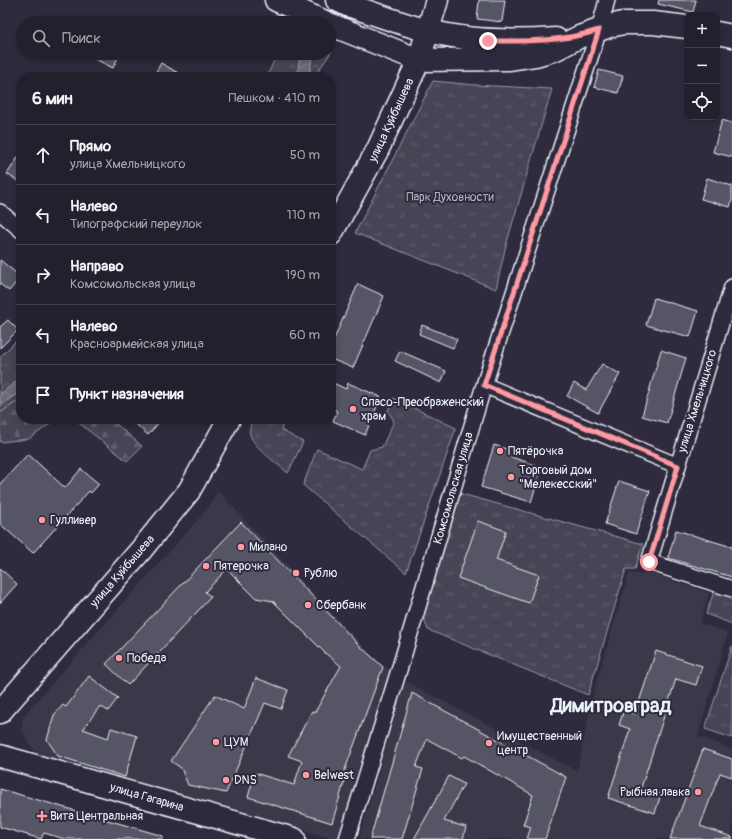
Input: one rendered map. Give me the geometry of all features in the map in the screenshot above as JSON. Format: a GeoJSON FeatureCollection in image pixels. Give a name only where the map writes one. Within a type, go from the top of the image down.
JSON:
{"type":"FeatureCollection","features":[{"type":"Feature","properties":{"kind":"main road","name":"улица Куйбышева"},"geometry":{"type":"LineString","coordinates":[[336,225],[378,148],[420,60],[438,0]]}},
{"type":"Feature","properties":{"kind":"main road"},"geometry":{"type":"LineString","coordinates":[[278,1],[311,16]]}},
{"type":"Feature","properties":{"kind":"main road"},"geometry":{"type":"LineString","coordinates":[[342,2],[429,31],[488,41],[534,41],[589,33],[622,23],[637,22],[684,27]]}},
{"type":"Feature","properties":{"kind":"main road"},"geometry":{"type":"LineString","coordinates":[[336,27],[420,60],[510,59],[536,55],[556,49],[589,33]]}},
{"type":"Feature","properties":{"kind":"main road"},"geometry":{"type":"LineString","coordinates":[[720,33],[732,36]]}},
{"type":"Feature","properties":{"kind":"main road","name":"улица Куйбышева"},"geometry":{"type":"LineString","coordinates":[[0,712],[141,550],[190,491],[226,424]]}},
{"type":"Feature","properties":{"kind":"main road","name":"улица Гагарина"},"geometry":{"type":"LineString","coordinates":[[0,756],[294,839]]}},
{"type":"Feature","properties":{"kind":"street","name":"Комсомольская улица"},"geometry":{"type":"LineString","coordinates":[[347,839],[403,657],[589,33],[607,0]]}},
{"type":"Feature","properties":{"kind":"street"},"geometry":{"type":"LineString","coordinates":[[0,212],[16,226]]}},
{"type":"Feature","properties":{"kind":"street","name":"улица Хмельницкого"},"geometry":{"type":"LineString","coordinates":[[732,287],[649,562],[732,589]]}},
{"type":"Feature","properties":{"kind":"street"},"geometry":{"type":"LineString","coordinates":[[484,385],[678,466]]}},
{"type":"Feature","properties":{"kind":"shaded area"},"geometry":{"type":"Polygon","coordinates":[[[218,491],[369,653],[393,673],[341,839],[334,839],[48,759],[33,749],[21,730],[23,716],[207,509],[218,491]]]}},
{"type":"Feature","properties":{"kind":"shaded area"},"geometry":{"type":"Polygon","coordinates":[[[644,571],[709,593],[700,623],[728,633],[698,736],[732,749],[732,839],[359,839],[405,681],[577,771],[596,683],[629,573],[642,575],[644,571]]]}},
{"type":"Feature","properties":{"kind":"green space"},"geometry":{"type":"Polygon","coordinates":[[[274,60],[326,60],[317,72],[269,72],[274,60]]]}},
{"type":"Feature","properties":{"kind":"green space","name":"Парк Духовности"},"geometry":{"type":"Polygon","coordinates":[[[433,81],[552,89],[505,249],[496,289],[355,233],[433,81]]]}},
{"type":"Feature","properties":{"kind":"green space"},"geometry":{"type":"Polygon","coordinates":[[[16,341],[16,402],[0,413],[0,357],[16,341]]]}},
{"type":"Feature","properties":{"kind":"green space"},"geometry":{"type":"Polygon","coordinates":[[[393,398],[456,428],[406,573],[303,485],[317,449],[362,469],[370,450],[382,447],[394,421],[388,411],[393,398]]]}},
{"type":"Feature","properties":{"kind":"green space"},"geometry":{"type":"Polygon","coordinates":[[[16,402],[16,424],[50,424],[29,439],[0,442],[0,413],[16,402]]]}},
{"type":"Feature","properties":{"kind":"green space"},"geometry":{"type":"Polygon","coordinates":[[[80,424],[116,424],[142,446],[127,461],[80,424]]]}},
{"type":"Feature","properties":{"kind":"green space"},"geometry":{"type":"Polygon","coordinates":[[[251,424],[283,424],[281,430],[303,442],[288,473],[256,444],[250,434],[251,424]]]}},
{"type":"Feature","properties":{"kind":"green space"},"geometry":{"type":"Polygon","coordinates":[[[458,493],[643,544],[635,569],[626,569],[588,695],[428,630],[422,613],[458,493]]]}},
{"type":"Feature","properties":{"kind":"green space"},"geometry":{"type":"Polygon","coordinates":[[[715,589],[732,595],[732,624],[706,614],[715,589]]]}},
{"type":"Feature","properties":{"kind":"green space"},"geometry":{"type":"Polygon","coordinates":[[[732,646],[732,738],[705,729],[732,646]]]}},
{"type":"Feature","properties":{"kind":"water"},"geometry":{"type":"Polygon","coordinates":[[[299,60],[312,60],[310,72],[298,72],[299,60]]]}},
{"type":"Feature","properties":{"kind":"water"},"geometry":{"type":"Polygon","coordinates":[[[16,382],[16,395],[0,406],[0,394],[16,382]]]}},
{"type":"Feature","properties":{"kind":"building"},"geometry":{"type":"Polygon","coordinates":[[[479,0],[505,0],[502,22],[477,19],[479,0]]]}},
{"type":"Feature","properties":{"kind":"building"},"geometry":{"type":"Polygon","coordinates":[[[659,0],[696,0],[693,12],[658,4],[659,0]]]}},
{"type":"Feature","properties":{"kind":"building"},"geometry":{"type":"Polygon","coordinates":[[[97,60],[117,60],[113,68],[97,60]]]}},
{"type":"Feature","properties":{"kind":"building"},"geometry":{"type":"Polygon","coordinates":[[[161,63],[176,72],[156,72],[161,63]]]}},
{"type":"Feature","properties":{"kind":"building"},"geometry":{"type":"Polygon","coordinates":[[[599,70],[623,76],[618,93],[594,87],[599,70]]]}},
{"type":"Feature","properties":{"kind":"building"},"geometry":{"type":"Polygon","coordinates":[[[722,120],[732,123],[732,157],[713,152],[722,120]]]}},
{"type":"Feature","properties":{"kind":"building"},"geometry":{"type":"Polygon","coordinates":[[[16,160],[16,180],[7,174],[16,160]]]}},
{"type":"Feature","properties":{"kind":"building"},"geometry":{"type":"Polygon","coordinates":[[[707,178],[732,186],[732,200],[730,207],[701,199],[707,178]]]}},
{"type":"Feature","properties":{"kind":"building"},"geometry":{"type":"Polygon","coordinates":[[[0,260],[16,273],[16,283],[9,291],[0,284],[0,260]]]}},
{"type":"Feature","properties":{"kind":"building"},"geometry":{"type":"Polygon","coordinates":[[[358,284],[384,296],[353,368],[336,361],[336,335],[358,284]]]}},
{"type":"Feature","properties":{"kind":"building"},"geometry":{"type":"Polygon","coordinates":[[[654,298],[698,311],[690,337],[646,325],[654,298]]]}},
{"type":"Feature","properties":{"kind":"building"},"geometry":{"type":"Polygon","coordinates":[[[8,320],[16,328],[16,332],[0,348],[0,327],[8,320]]]}},
{"type":"Feature","properties":{"kind":"building"},"geometry":{"type":"Polygon","coordinates":[[[422,325],[457,339],[453,348],[419,334],[422,325]]]}},
{"type":"Feature","properties":{"kind":"building"},"geometry":{"type":"Polygon","coordinates":[[[661,350],[686,358],[667,423],[642,416],[661,350]]]}},
{"type":"Feature","properties":{"kind":"building"},"geometry":{"type":"Polygon","coordinates":[[[400,351],[446,371],[441,383],[395,361],[400,351]]]}},
{"type":"Feature","properties":{"kind":"building"},"geometry":{"type":"Polygon","coordinates":[[[602,364],[620,374],[598,413],[567,396],[574,383],[586,390],[602,364]]]}},
{"type":"Feature","properties":{"kind":"building"},"geometry":{"type":"Polygon","coordinates":[[[348,383],[381,397],[365,435],[336,422],[336,384],[346,389],[348,383]]]}},
{"type":"Feature","properties":{"kind":"building"},"geometry":{"type":"Polygon","coordinates":[[[136,424],[158,424],[148,435],[136,424]]]}},
{"type":"Feature","properties":{"kind":"building","name":"Торговый дом \"Мелекесский\""},"geometry":{"type":"Polygon","coordinates":[[[494,445],[510,450],[508,456],[542,467],[531,502],[481,487],[494,445]]]}},
{"type":"Feature","properties":{"kind":"building"},"geometry":{"type":"Polygon","coordinates":[[[28,454],[65,488],[81,469],[99,484],[91,493],[89,491],[33,553],[0,524],[0,484],[28,454]]]}},
{"type":"Feature","properties":{"kind":"building"},"geometry":{"type":"Polygon","coordinates":[[[619,481],[650,491],[636,534],[605,524],[619,481]]]}},
{"type":"Feature","properties":{"kind":"building"},"geometry":{"type":"Polygon","coordinates":[[[478,521],[506,531],[496,560],[539,575],[529,603],[458,578],[478,521]]]}},
{"type":"Feature","properties":{"kind":"building"},"geometry":{"type":"Polygon","coordinates":[[[241,522],[359,645],[383,667],[343,775],[346,776],[332,823],[248,797],[255,773],[294,785],[302,761],[288,756],[312,711],[315,712],[341,666],[324,652],[273,601],[256,598],[227,569],[205,592],[211,597],[128,685],[106,664],[241,522]]]}},
{"type":"Feature","properties":{"kind":"building"},"geometry":{"type":"Polygon","coordinates":[[[676,530],[732,547],[732,577],[668,558],[676,530]]]}},
{"type":"Feature","properties":{"kind":"building"},"geometry":{"type":"Polygon","coordinates":[[[0,568],[17,584],[0,603],[0,568]]]}},
{"type":"Feature","properties":{"kind":"building"},"geometry":{"type":"Polygon","coordinates":[[[656,651],[702,666],[696,685],[676,679],[641,788],[661,794],[655,813],[608,798],[630,729],[619,725],[624,710],[635,714],[656,651]]]}},
{"type":"Feature","properties":{"kind":"building"},"geometry":{"type":"Polygon","coordinates":[[[89,676],[118,698],[108,711],[100,706],[83,729],[108,738],[111,728],[137,736],[125,777],[58,756],[47,740],[54,715],[63,705],[66,707],[89,676]]]}},
{"type":"Feature","properties":{"kind":"building","name":"ЦУМ"},"geometry":{"type":"Polygon","coordinates":[[[256,678],[288,690],[281,709],[265,703],[226,793],[188,785],[181,768],[171,761],[215,695],[244,709],[256,678]]]}},
{"type":"Feature","properties":{"kind":"building"},"geometry":{"type":"Polygon","coordinates":[[[412,693],[566,777],[545,839],[527,839],[531,827],[523,825],[533,795],[464,756],[462,758],[427,739],[416,767],[423,769],[402,839],[370,839],[412,693]]]}},
{"type":"Feature","properties":{"kind":"building"},"geometry":{"type":"Polygon","coordinates":[[[703,749],[732,759],[732,777],[720,773],[700,826],[732,837],[732,839],[670,839],[703,749]]]}},
{"type":"Feature","properties":{"kind":"building"},"geometry":{"type":"Polygon","coordinates":[[[449,776],[464,784],[444,821],[466,827],[463,839],[414,839],[449,776]]]}},
{"type":"Feature","properties":{"kind":"building"},"geometry":{"type":"Polygon","coordinates":[[[0,789],[163,836],[163,839],[65,839],[44,833],[41,839],[0,827],[0,789]]]}},
{"type":"Feature","properties":{"kind":"place","name":"Спасо-Преображенский храм"},"geometry":{"type":"Point","coordinates":[353,409]}},
{"type":"Feature","properties":{"kind":"place","name":"Пятёрочка"},"geometry":{"type":"Point","coordinates":[500,451]}},
{"type":"Feature","properties":{"kind":"place","name":"Торговый дом \"Мелекесский\""},"geometry":{"type":"Point","coordinates":[511,477]}},
{"type":"Feature","properties":{"kind":"place","name":"Гулливер"},"geometry":{"type":"Point","coordinates":[42,520]}},
{"type":"Feature","properties":{"kind":"place","name":"Милано"},"geometry":{"type":"Point","coordinates":[241,547]}},
{"type":"Feature","properties":{"kind":"place","name":"Пятерочка"},"geometry":{"type":"Point","coordinates":[206,566]}},
{"type":"Feature","properties":{"kind":"place","name":"Рублю"},"geometry":{"type":"Point","coordinates":[296,573]}},
{"type":"Feature","properties":{"kind":"place","name":"Сбербанк"},"geometry":{"type":"Point","coordinates":[308,605]}},
{"type":"Feature","properties":{"kind":"place","name":"Победа"},"geometry":{"type":"Point","coordinates":[119,658]}},
{"type":"Feature","properties":{"kind":"place","name":"ЦУМ"},"geometry":{"type":"Point","coordinates":[216,742]}},
{"type":"Feature","properties":{"kind":"place","name":"Имущественный центр"},"geometry":{"type":"Point","coordinates":[489,743]}},
{"type":"Feature","properties":{"kind":"place","name":"Belwest"},"geometry":{"type":"Point","coordinates":[306,775]}},
{"type":"Feature","properties":{"kind":"place","name":"DNS"},"geometry":{"type":"Point","coordinates":[226,780]}},
{"type":"Feature","properties":{"kind":"place","name":"Рыбная лавка"},"geometry":{"type":"Point","coordinates":[698,792]}},
{"type":"Feature","properties":{"kind":"place","name":"Вита Центральная"},"geometry":{"type":"Point","coordinates":[42,816]}},
{"type":"Feature","properties":{"kind":"district","name":"Димитровград"},"geometry":{"type":"Point","coordinates":[611,705]}},
{"type":"Feature","properties":{"kind":"route"},"geometry":{"type":"LineString","coordinates":[[488,41],[534,41],[556,39],[579,36],[599,30],[484,385],[678,466],[649,562]]}}]}
